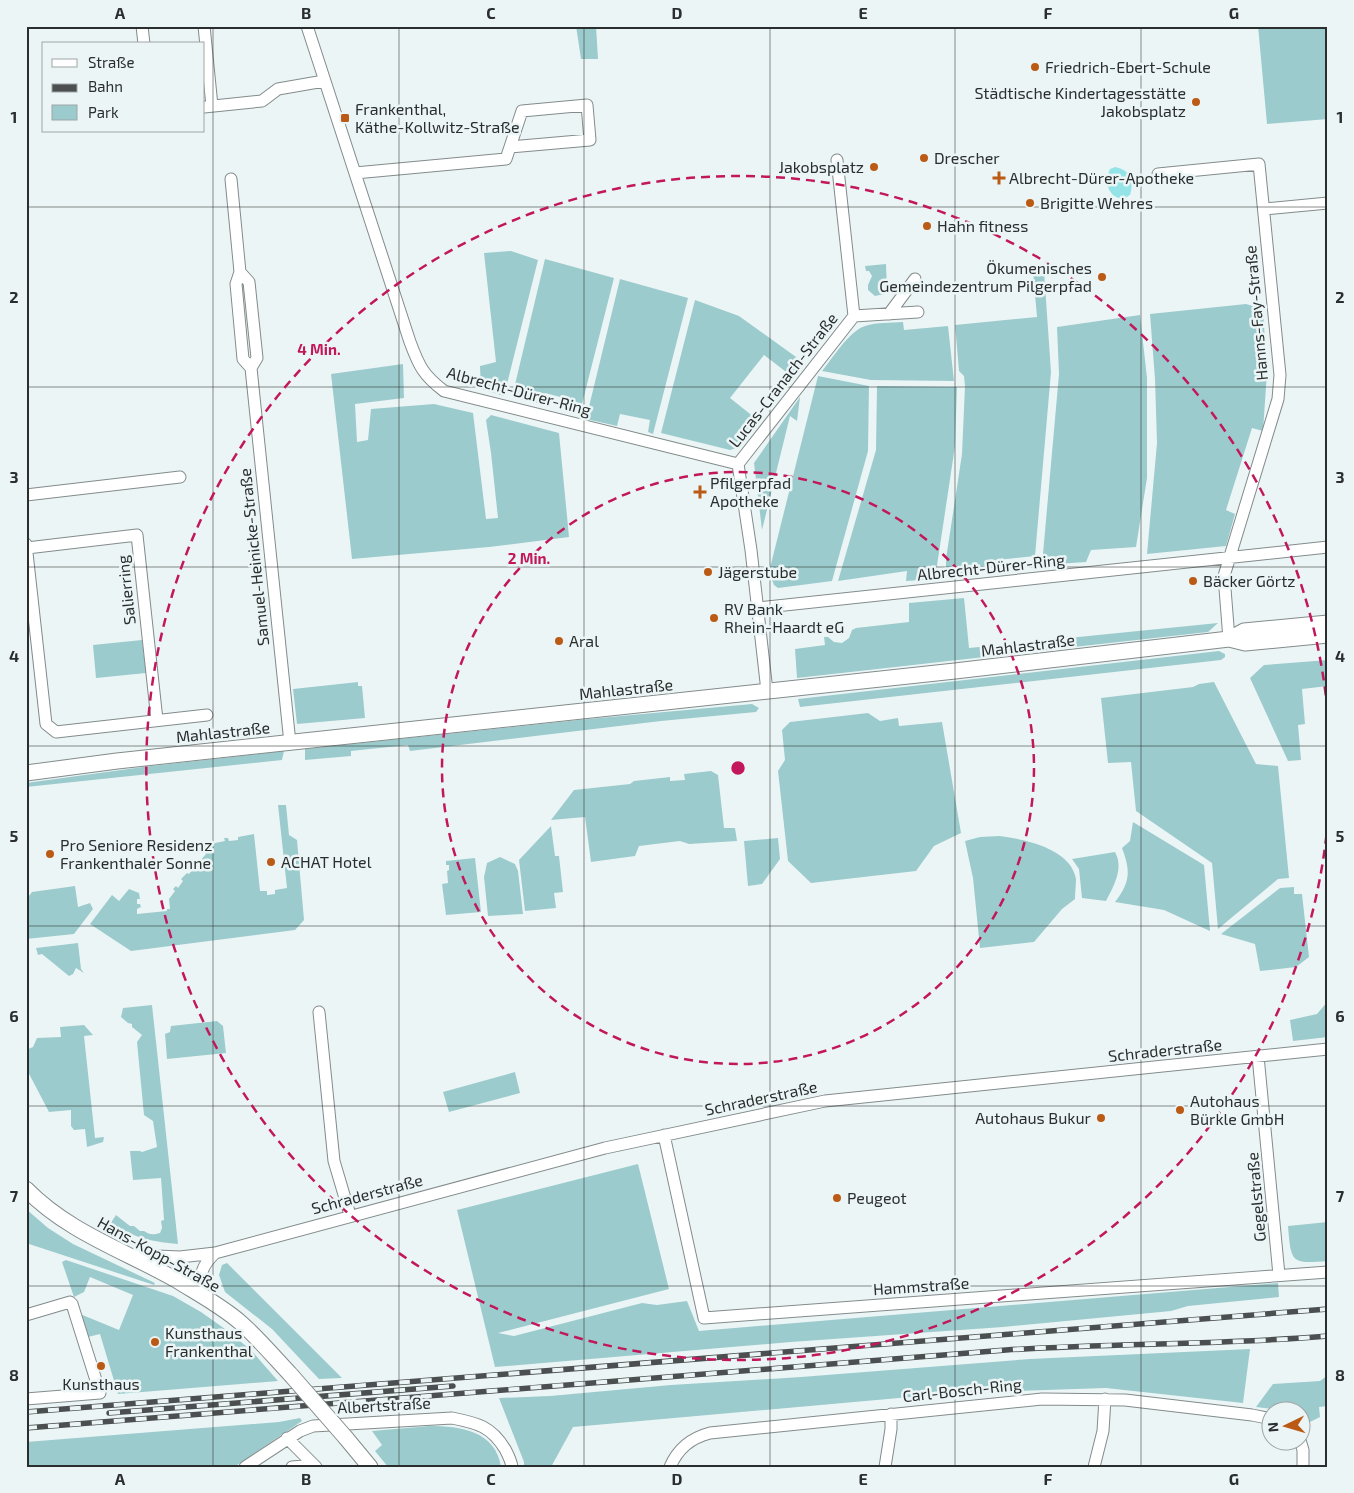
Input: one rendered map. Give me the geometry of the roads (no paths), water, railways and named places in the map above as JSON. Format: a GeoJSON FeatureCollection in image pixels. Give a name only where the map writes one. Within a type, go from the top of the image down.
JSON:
{"type":"FeatureCollection","features":[{"type":"Feature","properties":{"kind":"street"},"geometry":{"type":"LineString","coordinates":[[142,26],[144,42]]}},
{"type":"Feature","properties":{"kind":"street"},"geometry":{"type":"LineString","coordinates":[[204,26],[205,42]]}},
{"type":"Feature","properties":{"kind":"street","name":"Albrecht-Dürer-Ring"},"geometry":{"type":"LineString","coordinates":[[307,26],[410,342],[420,368],[429,380],[444,390],[738,464]]}},
{"type":"Feature","properties":{"kind":"street"},"geometry":{"type":"LineString","coordinates":[[205,46],[208,107],[262,101],[278,89],[324,81]]}},
{"type":"Feature","properties":{"kind":"street"},"geometry":{"type":"LineString","coordinates":[[355,173],[506,159],[510,147],[522,111],[587,105],[590,140],[510,147]]}},
{"type":"Feature","properties":{"kind":"street","name":"Lucas-Cranach-Straße"},"geometry":{"type":"LineString","coordinates":[[738,464],[854,316],[837,160]]}},
{"type":"Feature","properties":{"kind":"street","name":"Hanns-Fay-Straße"},"geometry":{"type":"LineString","coordinates":[[1158,174],[1260,164],[1279,368],[1278,399],[1224,576],[1229,639]]}},
{"type":"Feature","properties":{"kind":"street","name":"Samuel-Heinicke-Straße"},"geometry":{"type":"LineString","coordinates":[[231,179],[240,272],[249,282],[257,358],[251,368],[290,743]]}},
{"type":"Feature","properties":{"kind":"street"},"geometry":{"type":"LineString","coordinates":[[1264,208],[1328,203]]}},
{"type":"Feature","properties":{"kind":"street"},"geometry":{"type":"LineString","coordinates":[[889,314],[915,279]]}},
{"type":"Feature","properties":{"kind":"street","name":"Lucas-Cranach-Straße"},"geometry":{"type":"LineString","coordinates":[[854,316],[918,312]]}},
{"type":"Feature","properties":{"kind":"street"},"geometry":{"type":"LineString","coordinates":[[738,464],[768,691]]}},
{"type":"Feature","properties":{"kind":"street"},"geometry":{"type":"LineString","coordinates":[[26,495],[180,477]]}},
{"type":"Feature","properties":{"kind":"street","name":"Salierring"},"geometry":{"type":"LineString","coordinates":[[157,720],[137,535],[26,546],[46,724],[56,732],[207,715]]}},
{"type":"Feature","properties":{"kind":"street"},"geometry":{"type":"LineString","coordinates":[[1228,558],[1328,547]]}},
{"type":"Feature","properties":{"kind":"street","name":"Albrecht-Dürer-Ring"},"geometry":{"type":"LineString","coordinates":[[758,608],[1228,558]]}},
{"type":"Feature","properties":{"kind":"street","name":"Mahlastraße"},"geometry":{"type":"LineString","coordinates":[[1229,639],[1244,631],[1328,623]]}},
{"type":"Feature","properties":{"kind":"street","name":"Mahlastraße"},"geometry":{"type":"LineString","coordinates":[[26,773],[1229,639],[1245,643],[1328,635]]}},
{"type":"Feature","properties":{"kind":"street"},"geometry":{"type":"LineString","coordinates":[[319,1012],[334,1161],[350,1215]]}},
{"type":"Feature","properties":{"kind":"street","name":"Schraderstraße"},"geometry":{"type":"LineString","coordinates":[[128,1255],[180,1257],[215,1252],[606,1148],[825,1101],[1328,1049]]}},
{"type":"Feature","properties":{"kind":"street","name":"Gegelstraße"},"geometry":{"type":"LineString","coordinates":[[1258,1056],[1280,1275]]}},
{"type":"Feature","properties":{"kind":"street","name":"Hammstraße"},"geometry":{"type":"LineString","coordinates":[[664,1135],[704,1318],[1328,1272]]}},
{"type":"Feature","properties":{"kind":"street","name":"Hans-Kopp-Straße"},"geometry":{"type":"LineString","coordinates":[[26,1188],[38,1201],[60,1218],[93,1238],[202,1296],[241,1323],[292,1375],[370,1467]]}},
{"type":"Feature","properties":{"kind":"street"},"geometry":{"type":"LineString","coordinates":[[202,1296],[202,1268],[215,1252]]}},
{"type":"Feature","properties":{"kind":"street"},"geometry":{"type":"LineString","coordinates":[[26,1315],[70,1302],[72,1304],[100,1393],[26,1399]]}},
{"type":"Feature","properties":{"kind":"street","name":"Carl-Bosch-Ring"},"geometry":{"type":"LineString","coordinates":[[670,1467],[678,1452],[687,1442],[698,1436],[710,1433],[1042,1399],[1105,1399],[1159,1403],[1262,1416]]}},
{"type":"Feature","properties":{"kind":"street"},"geometry":{"type":"LineString","coordinates":[[1094,1467],[1103,1431],[1105,1399]]}},
{"type":"Feature","properties":{"kind":"street"},"geometry":{"type":"LineString","coordinates":[[885,1467],[891,1429],[891,1414]]}},
{"type":"Feature","properties":{"kind":"street","name":"Albertstraße"},"geometry":{"type":"LineString","coordinates":[[246,1467],[288,1438],[313,1426],[452,1418],[472,1422],[492,1431],[511,1460],[512,1467]]}},
{"type":"Feature","properties":{"kind":"street"},"geometry":{"type":"LineString","coordinates":[[288,1438],[315,1466]]}},
{"type":"Feature","properties":{"kind":"street"},"geometry":{"type":"LineString","coordinates":[[1303,1450],[1303,1467]]}},
{"type":"Feature","properties":{"kind":"street"},"geometry":{"type":"LineString","coordinates":[[292,1467],[315,1466]]}},
{"type":"Feature","properties":{"kind":"railway"},"geometry":{"type":"LineString","coordinates":[[26,1412],[1328,1309]]}},
{"type":"Feature","properties":{"kind":"railway"},"geometry":{"type":"LineString","coordinates":[[26,1428],[1006,1350],[1248,1341],[1328,1336]]}},
{"type":"Feature","properties":{"kind":"railway"},"geometry":{"type":"LineString","coordinates":[[109,1413],[453,1386]]}},
{"type":"Feature","properties":{"kind":"place","name":"Friedrich-Ebert-Schule"},"geometry":{"type":"Point","coordinates":[1035,67]}},
{"type":"Feature","properties":{"kind":"place","name":"Städtische Kindertagesstätte Jakobsplatz"},"geometry":{"type":"Point","coordinates":[1196,102]}},
{"type":"Feature","properties":{"kind":"place","name":"Frankenthal, Käthe-Kollwitz-Straße"},"geometry":{"type":"Point","coordinates":[345,118]}},
{"type":"Feature","properties":{"kind":"place","name":"Drescher"},"geometry":{"type":"Point","coordinates":[924,158]}},
{"type":"Feature","properties":{"kind":"place","name":"Jakobsplatz"},"geometry":{"type":"Point","coordinates":[874,167]}},
{"type":"Feature","properties":{"kind":"place","name":"Albrecht-Dürer-Apotheke"},"geometry":{"type":"Point","coordinates":[999,178]}},
{"type":"Feature","properties":{"kind":"place","name":"Brigitte Wehres"},"geometry":{"type":"Point","coordinates":[1030,203]}},
{"type":"Feature","properties":{"kind":"place","name":"Hahn fitness"},"geometry":{"type":"Point","coordinates":[927,226]}},
{"type":"Feature","properties":{"kind":"place","name":"Ökumenisches Gemeindezentrum Pilgerpfad"},"geometry":{"type":"Point","coordinates":[1102,277]}},
{"type":"Feature","properties":{"kind":"place","name":"Pfilgerpfad Apotheke"},"geometry":{"type":"Point","coordinates":[700,492]}},
{"type":"Feature","properties":{"kind":"place","name":"Jägerstube"},"geometry":{"type":"Point","coordinates":[708,572]}},
{"type":"Feature","properties":{"kind":"place","name":"Bäcker Görtz"},"geometry":{"type":"Point","coordinates":[1193,581]}},
{"type":"Feature","properties":{"kind":"place","name":"RV Bank Rhein-Haardt eG"},"geometry":{"type":"Point","coordinates":[714,618]}},
{"type":"Feature","properties":{"kind":"place","name":"Aral"},"geometry":{"type":"Point","coordinates":[559,641]}},
{"type":"Feature","properties":{"kind":"place","name":"Pro Seniore Residenz Frankenthaler Sonne"},"geometry":{"type":"Point","coordinates":[50,854]}},
{"type":"Feature","properties":{"kind":"place","name":"ACHAT Hotel"},"geometry":{"type":"Point","coordinates":[271,862]}},
{"type":"Feature","properties":{"kind":"place","name":"Autohaus Bürkle GmbH"},"geometry":{"type":"Point","coordinates":[1180,1110]}},
{"type":"Feature","properties":{"kind":"place","name":"Autohaus Bukur"},"geometry":{"type":"Point","coordinates":[1101,1118]}},
{"type":"Feature","properties":{"kind":"place","name":"Peugeot"},"geometry":{"type":"Point","coordinates":[837,1198]}},
{"type":"Feature","properties":{"kind":"place","name":"Kunsthaus Frankenthal"},"geometry":{"type":"Point","coordinates":[155,1342]}},
{"type":"Feature","properties":{"kind":"place","name":"Kunsthaus"},"geometry":{"type":"Point","coordinates":[101,1366]}}]}
